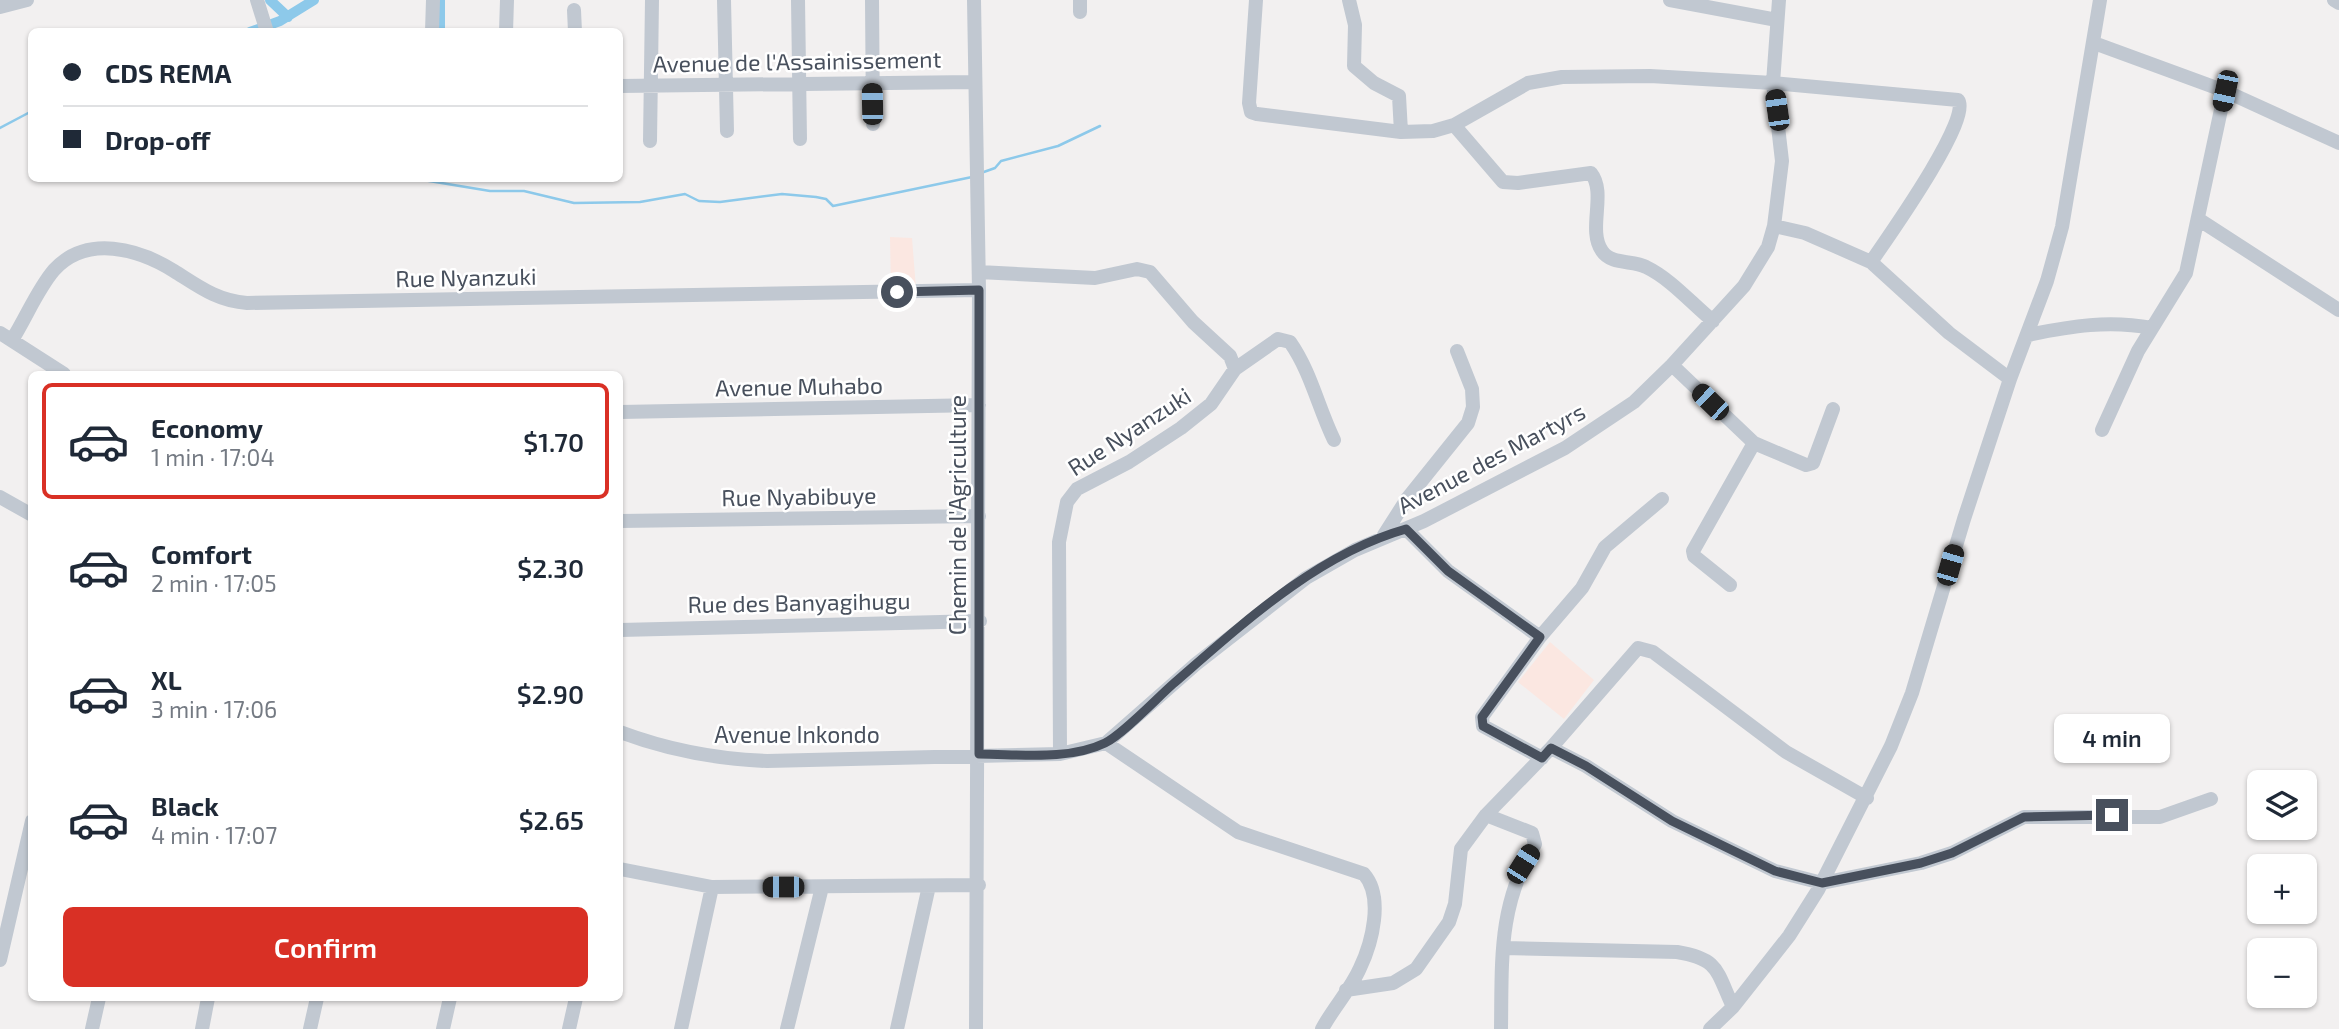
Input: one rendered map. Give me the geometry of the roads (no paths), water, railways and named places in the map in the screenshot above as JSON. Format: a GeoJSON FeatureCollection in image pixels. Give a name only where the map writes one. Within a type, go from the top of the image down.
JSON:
{"type":"FeatureCollection","features":[{"type":"Feature","properties":{"kind":"street"},"geometry":{"type":"LineString","coordinates":[[0,7],[27,0]]}},
{"type":"Feature","properties":{"kind":"street"},"geometry":{"type":"LineString","coordinates":[[257,0],[266,28]]}},
{"type":"Feature","properties":{"kind":"street"},"geometry":{"type":"LineString","coordinates":[[432,28],[433,0]]}},
{"type":"Feature","properties":{"kind":"street"},"geometry":{"type":"LineString","coordinates":[[506,28],[507,0]]}},
{"type":"Feature","properties":{"kind":"street"},"geometry":{"type":"LineString","coordinates":[[650,141],[652,0]]}},
{"type":"Feature","properties":{"kind":"street"},"geometry":{"type":"LineString","coordinates":[[724,0],[727,131]]}},
{"type":"Feature","properties":{"kind":"street"},"geometry":{"type":"LineString","coordinates":[[798,0],[800,139]]}},
{"type":"Feature","properties":{"kind":"street"},"geometry":{"type":"LineString","coordinates":[[872,0],[873,124]]}},
{"type":"Feature","properties":{"kind":"street","name":"Chemin de l'Agriculture"},"geometry":{"type":"LineString","coordinates":[[974,0],[974,82],[978,149],[980,621],[976,1029]]}},
{"type":"Feature","properties":{"kind":"street"},"geometry":{"type":"LineString","coordinates":[[1256,0],[1249,103],[1251,112],[1401,132],[1433,131],[1454,125],[1528,82],[1545,77],[1650,76],[1950,97],[1961,104],[1958,120],[1940,154],[1871,262]]}},
{"type":"Feature","properties":{"kind":"street"},"geometry":{"type":"LineString","coordinates":[[1349,0],[1354,25],[1354,66],[1374,83],[1399,96],[1401,132]]}},
{"type":"Feature","properties":{"kind":"street"},"geometry":{"type":"LineString","coordinates":[[1670,0],[1777,20]]}},
{"type":"Feature","properties":{"kind":"street","name":"Avenue des Martyrs"},"geometry":{"type":"LineString","coordinates":[[979,754],[1060,754],[1106,743],[1196,664],[1306,578],[1384,535],[1406,529],[1604,425],[1634,402],[1713,321],[1756,269],[1768,247],[1774,226],[1782,161],[1773,83],[1779,0]]}},
{"type":"Feature","properties":{"kind":"street"},"geometry":{"type":"LineString","coordinates":[[1710,1029],[1733,1007],[1789,936],[1822,883],[1867,798],[1912,693],[1964,519],[2010,379],[2028,335],[2062,227],[2099,0]]}},
{"type":"Feature","properties":{"kind":"street"},"geometry":{"type":"LineString","coordinates":[[2334,0],[2339,3]]}},
{"type":"Feature","properties":{"kind":"street"},"geometry":{"type":"LineString","coordinates":[[575,10],[575,28]]}},
{"type":"Feature","properties":{"kind":"street"},"geometry":{"type":"LineString","coordinates":[[2094,43],[2225,91],[2339,143]]}},
{"type":"Feature","properties":{"kind":"street","name":"Avenue de l'Assainissement"},"geometry":{"type":"LineString","coordinates":[[623,86],[974,82]]}},
{"type":"Feature","properties":{"kind":"street"},"geometry":{"type":"LineString","coordinates":[[2102,430],[2152,328],[2186,273],[2225,91]]}},
{"type":"Feature","properties":{"kind":"street"},"geometry":{"type":"LineString","coordinates":[[1454,125],[1503,182],[1518,183],[1591,173],[1596,184],[1598,244],[1603,254],[1610,259],[1647,267],[1713,321]]}},
{"type":"Feature","properties":{"kind":"street"},"geometry":{"type":"LineString","coordinates":[[2198,219],[2339,310]]}},
{"type":"Feature","properties":{"kind":"street"},"geometry":{"type":"LineString","coordinates":[[1774,226],[1814,237],[1871,262],[1949,333],[2010,379]]}},
{"type":"Feature","properties":{"kind":"street","name":"Rue Nyanzuki"},"geometry":{"type":"LineString","coordinates":[[6,337],[56,268],[97,248],[120,247],[156,259],[205,292],[230,302],[247,303],[979,290]]}},
{"type":"Feature","properties":{"kind":"street"},"geometry":{"type":"LineString","coordinates":[[979,272],[1094,278],[1137,269],[1150,272],[1193,322],[1230,356],[1235,369],[1278,339],[1290,342],[1308,368],[1316,402],[1334,440]]}},
{"type":"Feature","properties":{"kind":"street"},"geometry":{"type":"LineString","coordinates":[[2028,335],[2082,324],[2113,323],[2152,328]]}},
{"type":"Feature","properties":{"kind":"street"},"geometry":{"type":"LineString","coordinates":[[6,337],[59,371]]}},
{"type":"Feature","properties":{"kind":"street"},"geometry":{"type":"LineString","coordinates":[[1384,535],[1407,499],[1468,423],[1473,407],[1472,389],[1457,351]]}},
{"type":"Feature","properties":{"kind":"street"},"geometry":{"type":"LineString","coordinates":[[1672,365],[1754,443],[1799,463],[1813,463],[1833,409]]}},
{"type":"Feature","properties":{"kind":"street","name":"Rue Nyanzuki"},"geometry":{"type":"LineString","coordinates":[[1060,754],[1059,542],[1066,502],[1077,489],[1129,462],[1181,428],[1211,404],[1235,369]]}},
{"type":"Feature","properties":{"kind":"street","name":"Avenue Muhabo"},"geometry":{"type":"LineString","coordinates":[[623,412],[979,405]]}},
{"type":"Feature","properties":{"kind":"street"},"geometry":{"type":"LineString","coordinates":[[1730,585],[1694,556],[1693,551],[1754,443]]}},
{"type":"Feature","properties":{"kind":"street"},"geometry":{"type":"LineString","coordinates":[[0,497],[28,513]]}},
{"type":"Feature","properties":{"kind":"street"},"geometry":{"type":"LineString","coordinates":[[1662,499],[1605,547],[1582,588],[1540,637],[1482,717],[1482,723],[1547,753],[1586,766],[1672,821],[1775,871],[1822,883],[1921,863],[1952,853],[2024,817],[2160,817],[2211,799]]}},
{"type":"Feature","properties":{"kind":"street","name":"Rue Nyabibuye"},"geometry":{"type":"LineString","coordinates":[[623,521],[979,516]]}},
{"type":"Feature","properties":{"kind":"street"},"geometry":{"type":"LineString","coordinates":[[1406,529],[1448,571],[1540,637]]}},
{"type":"Feature","properties":{"kind":"street","name":"Rue des Banyagihugu"},"geometry":{"type":"LineString","coordinates":[[623,630],[980,621]]}},
{"type":"Feature","properties":{"kind":"street"},"geometry":{"type":"LineString","coordinates":[[1346,990],[1393,983],[1416,969],[1450,922],[1455,904],[1461,849],[1486,815],[1547,753],[1632,651],[1646,648],[1786,752],[1867,798]]}},
{"type":"Feature","properties":{"kind":"street","name":"Avenue Inkondo"},"geometry":{"type":"LineString","coordinates":[[623,733],[683,753],[721,760],[979,754]]}},
{"type":"Feature","properties":{"kind":"street"},"geometry":{"type":"LineString","coordinates":[[1106,743],[1238,832],[1364,874],[1375,892],[1360,970],[1322,1029]]}},
{"type":"Feature","properties":{"kind":"street"},"geometry":{"type":"LineString","coordinates":[[1486,815],[1532,833],[1535,837],[1535,844],[1514,882],[1509,901],[1503,948],[1501,1029]]}},
{"type":"Feature","properties":{"kind":"street"},"geometry":{"type":"LineString","coordinates":[[0,960],[28,838]]}},
{"type":"Feature","properties":{"kind":"street"},"geometry":{"type":"LineString","coordinates":[[623,870],[712,887],[979,885]]}},
{"type":"Feature","properties":{"kind":"street"},"geometry":{"type":"LineString","coordinates":[[897,1029],[929,886]]}},
{"type":"Feature","properties":{"kind":"street"},"geometry":{"type":"LineString","coordinates":[[681,1029],[712,887]]}},
{"type":"Feature","properties":{"kind":"street"},"geometry":{"type":"LineString","coordinates":[[787,1029],[822,887]]}},
{"type":"Feature","properties":{"kind":"street"},"geometry":{"type":"LineString","coordinates":[[1503,948],[1677,952],[1700,956],[1716,968],[1733,1007]]}},
{"type":"Feature","properties":{"kind":"street"},"geometry":{"type":"LineString","coordinates":[[92,1029],[98,1001]]}},
{"type":"Feature","properties":{"kind":"street"},"geometry":{"type":"LineString","coordinates":[[202,1029],[207,1001]]}},
{"type":"Feature","properties":{"kind":"street"},"geometry":{"type":"LineString","coordinates":[[310,1029],[316,1001]]}},
{"type":"Feature","properties":{"kind":"street"},"geometry":{"type":"LineString","coordinates":[[443,1029],[449,1001]]}},
{"type":"Feature","properties":{"kind":"street"},"geometry":{"type":"LineString","coordinates":[[569,1029],[575,1001]]}},
{"type":"Feature","properties":{"kind":"waterway"},"geometry":{"type":"LineString","coordinates":[[270,0],[288,17]]}},
{"type":"Feature","properties":{"kind":"waterway"},"geometry":{"type":"LineString","coordinates":[[261,28],[280,21],[314,0]]}},
{"type":"Feature","properties":{"kind":"waterway"},"geometry":{"type":"LineString","coordinates":[[440,0],[440,28]]}},
{"type":"Feature","properties":{"kind":"waterway"},"geometry":{"type":"LineString","coordinates":[[0,128],[28,113]]}},
{"type":"Feature","properties":{"kind":"waterway"},"geometry":{"type":"LineString","coordinates":[[981,173],[995,168],[1001,161],[1058,146],[1100,126]]}},
{"type":"Feature","properties":{"kind":"waterway"},"geometry":{"type":"LineString","coordinates":[[435,182],[490,191],[524,191],[574,203],[640,202],[685,194],[699,201],[720,202],[782,194],[826,199],[833,206],[972,177]]}}]}
